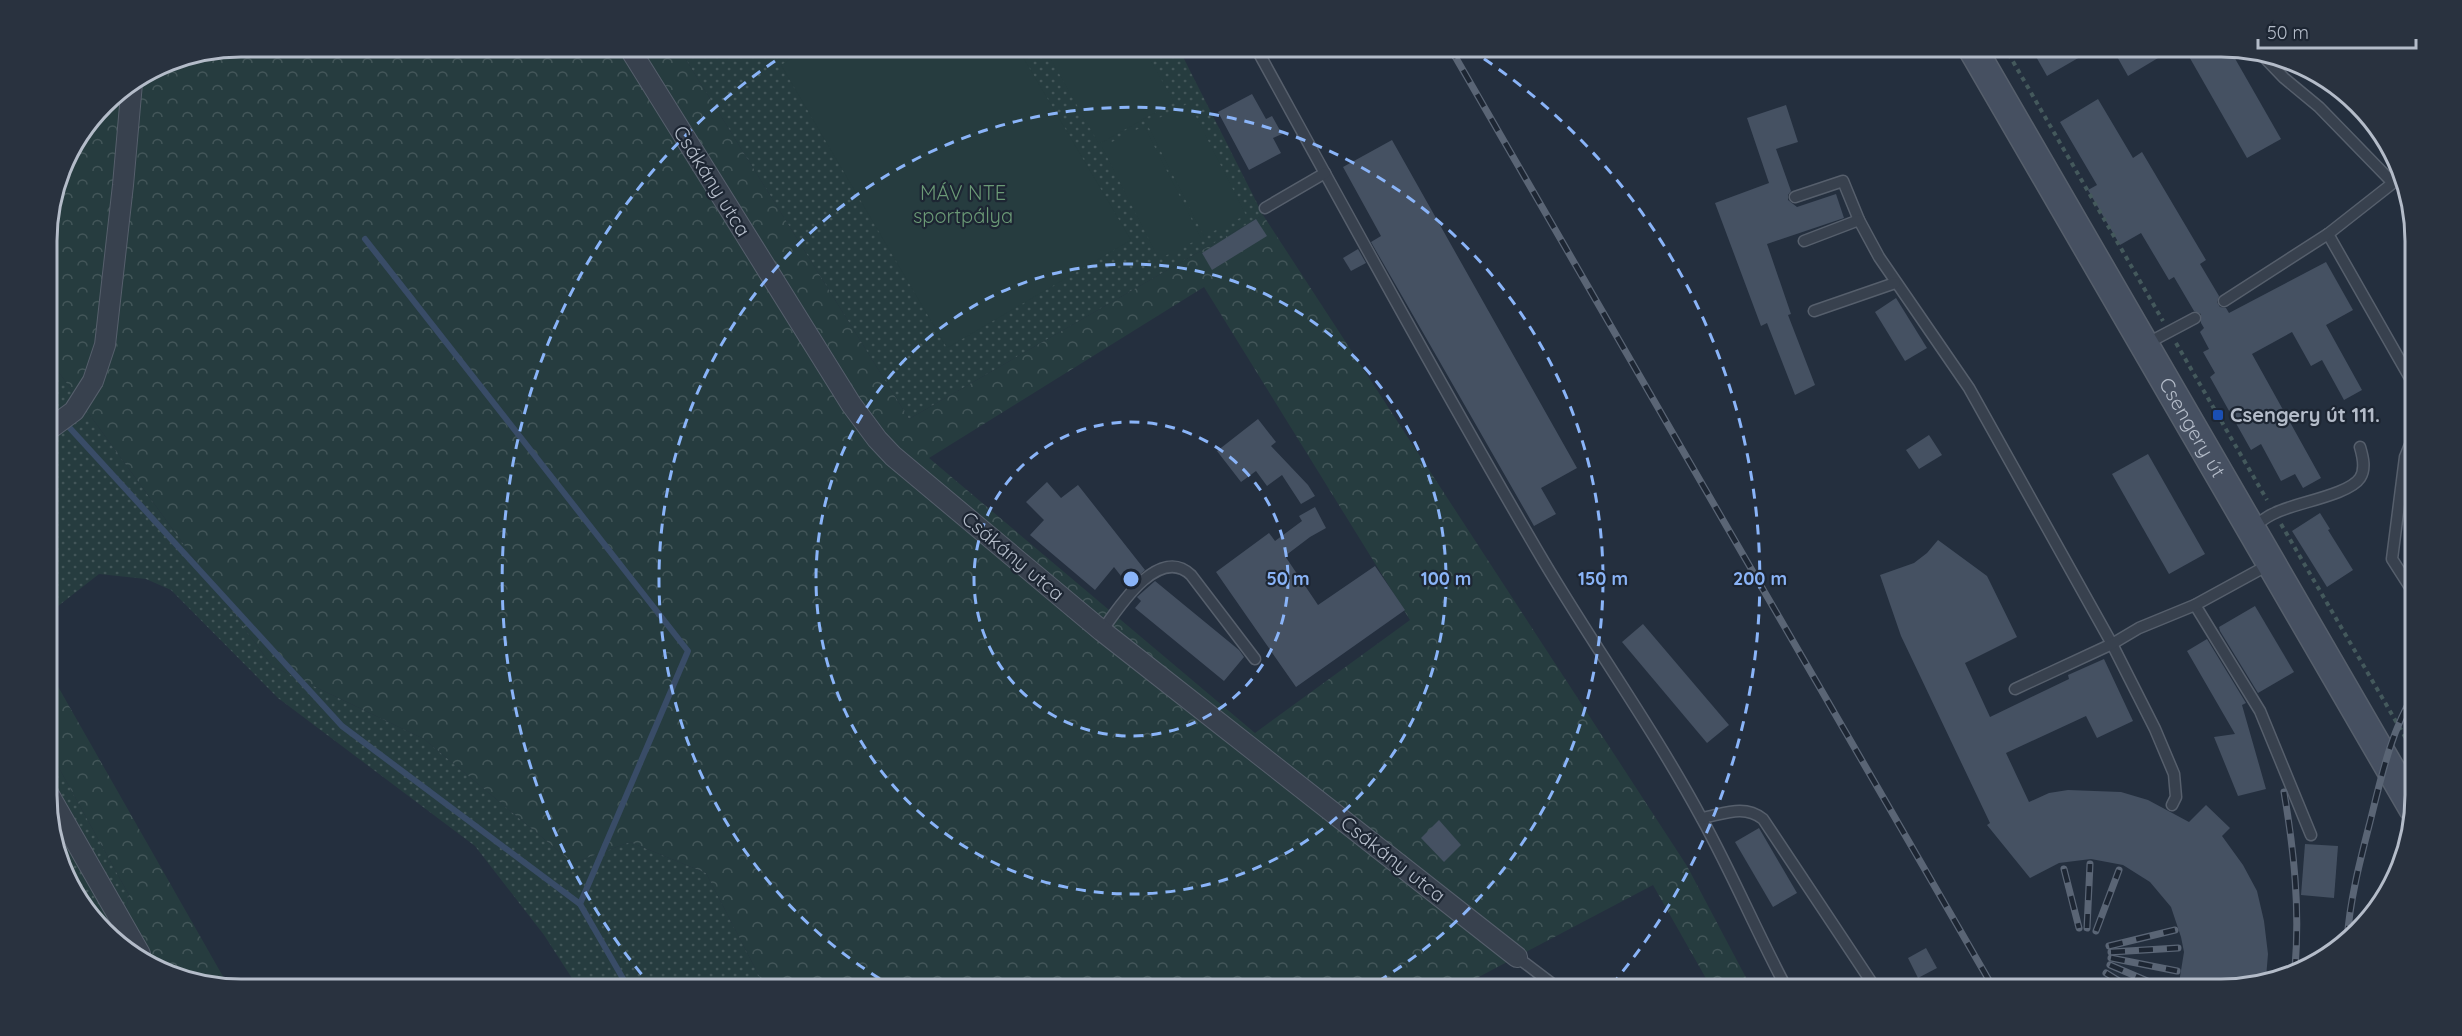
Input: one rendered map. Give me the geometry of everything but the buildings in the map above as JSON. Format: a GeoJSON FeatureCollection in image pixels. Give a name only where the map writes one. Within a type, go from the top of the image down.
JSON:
{"type":"FeatureCollection","features":[{"type":"Feature","properties":{"kind":"main road","name":"Csengery út"},"geometry":{"type":"LineString","coordinates":[[1977,57],[2144,345],[2263,521],[2271,564],[2405,794]]}},
{"type":"Feature","properties":{"kind":"street","name":"Csákány utca"},"geometry":{"type":"LineString","coordinates":[[635,57],[851,404],[893,456],[1102,630],[1517,957]]}},
{"type":"Feature","properties":{"kind":"street"},"geometry":{"type":"LineString","coordinates":[[57,424],[74,411],[93,381],[105,345],[120,219],[131,94]]}},
{"type":"Feature","properties":{"kind":"street"},"geometry":{"type":"LineString","coordinates":[[59,814],[112,922],[125,937]]}},
{"type":"Feature","properties":{"kind":"lane"},"geometry":{"type":"LineString","coordinates":[[1261,57],[1538,551],[1653,733],[1740,891],[1782,979]]}},
{"type":"Feature","properties":{"kind":"lane"},"geometry":{"type":"LineString","coordinates":[[2271,65],[2319,107],[2394,180]]}},
{"type":"Feature","properties":{"kind":"lane"},"geometry":{"type":"LineString","coordinates":[[1265,208],[1325,173]]}},
{"type":"Feature","properties":{"kind":"lane"},"geometry":{"type":"LineString","coordinates":[[1795,196],[1843,181],[1859,220],[1895,283],[1969,388],[2112,644],[2155,729],[2174,774],[2176,786],[2172,805]]}},
{"type":"Feature","properties":{"kind":"lane"},"geometry":{"type":"LineString","coordinates":[[2224,301],[2328,234],[2395,181]]}},
{"type":"Feature","properties":{"kind":"lane"},"geometry":{"type":"LineString","coordinates":[[1804,241],[1859,220]]}},
{"type":"Feature","properties":{"kind":"lane"},"geometry":{"type":"LineString","coordinates":[[2328,234],[2405,369]]}},
{"type":"Feature","properties":{"kind":"lane"},"geometry":{"type":"LineString","coordinates":[[1814,311],[1895,283]]}},
{"type":"Feature","properties":{"kind":"lane"},"geometry":{"type":"LineString","coordinates":[[2144,345],[2195,318]]}},
{"type":"Feature","properties":{"kind":"lane"},"geometry":{"type":"LineString","coordinates":[[2263,521],[2350,487],[2360,478],[2364,460],[2360,447]]}},
{"type":"Feature","properties":{"kind":"lane"},"geometry":{"type":"LineString","coordinates":[[2405,457],[2392,559],[2405,580]]}},
{"type":"Feature","properties":{"kind":"lane"},"geometry":{"type":"LineString","coordinates":[[2015,689],[2112,644],[2139,628],[2195,605],[2271,564]]}},
{"type":"Feature","properties":{"kind":"lane"},"geometry":{"type":"LineString","coordinates":[[1102,630],[1129,594],[1150,575],[1160,570],[1179,568],[1191,575],[1255,658]]}},
{"type":"Feature","properties":{"kind":"lane"},"geometry":{"type":"LineString","coordinates":[[2195,605],[2260,711],[2310,835]]}},
{"type":"Feature","properties":{"kind":"lane"},"geometry":{"type":"LineString","coordinates":[[1701,818],[1745,810],[1754,812],[1763,819],[1869,979]]}},
{"type":"Feature","properties":{"kind":"lane"},"geometry":{"type":"LineString","coordinates":[[1517,957],[1546,979]]}},
{"type":"Feature","properties":{"kind":"path"},"geometry":{"type":"LineString","coordinates":[[2010,57],[2170,332],[2263,521],[2405,739]]}},
{"type":"Feature","properties":{"kind":"green space"},"geometry":{"type":"Polygon","coordinates":[[[229,57],[684,57],[909,419],[1263,215],[1687,866],[1747,979],[1706,979],[1653,885],[1475,979],[761,979],[706,873],[630,842],[573,863],[424,739],[272,666],[57,370],[57,229],[67,182],[88,139],[111,111],[149,82],[194,63],[229,57]],[[1204,287],[929,458],[1255,733],[1410,620],[1204,287]]]}},
{"type":"Feature","properties":{"kind":"green space","name":"MÁV NTE sportpálya"},"geometry":{"type":"Polygon","coordinates":[[[684,57],[1183,57],[1263,215],[909,419],[684,57]]]}},
{"type":"Feature","properties":{"kind":"green space"},"geometry":{"type":"Polygon","coordinates":[[[795,57],[1023,57],[1131,240],[947,348],[781,65],[795,57]]]}},
{"type":"Feature","properties":{"kind":"green space"},"geometry":{"type":"Polygon","coordinates":[[[1050,57],[1149,57],[1174,102],[1099,144],[1050,57]]]}},
{"type":"Feature","properties":{"kind":"green space"},"geometry":{"type":"Polygon","coordinates":[[[1189,103],[1246,215],[1204,236],[1147,124],[1189,103]]]}},
{"type":"Feature","properties":{"kind":"green space"},"geometry":{"type":"Polygon","coordinates":[[[1144,126],[1201,238],[1159,259],[1102,147],[1144,126]]]}},
{"type":"Feature","properties":{"kind":"green space"},"geometry":{"type":"Polygon","coordinates":[[[57,370],[272,666],[424,739],[573,863],[630,842],[706,873],[761,979],[573,979],[544,935],[475,846],[278,698],[171,590],[146,579],[99,574],[57,607],[57,370]]]}},
{"type":"Feature","properties":{"kind":"green space"},"geometry":{"type":"Polygon","coordinates":[[[57,685],[224,978],[182,969],[160,960],[121,934],[129,895],[57,764],[57,685]]]}},
{"type":"Feature","properties":{"kind":"green space"},"geometry":{"type":"Polygon","coordinates":[[[57,764],[129,895],[121,934],[88,897],[67,854],[59,819],[57,764]]]}},
{"type":"Feature","properties":{"kind":"waterway"},"geometry":{"type":"LineString","coordinates":[[365,239],[688,651],[580,904]]}},
{"type":"Feature","properties":{"kind":"waterway"},"geometry":{"type":"LineString","coordinates":[[57,414],[342,726],[580,904],[623,979]]}},
{"type":"Feature","properties":{"kind":"railway"},"geometry":{"type":"LineString","coordinates":[[1455,57],[1988,979]]}},
{"type":"Feature","properties":{"kind":"railway"},"geometry":{"type":"LineString","coordinates":[[2348,927],[2356,880],[2383,772],[2405,711]]}},
{"type":"Feature","properties":{"kind":"railway"},"geometry":{"type":"LineString","coordinates":[[2284,792],[2295,880],[2297,923],[2295,963]]}},
{"type":"Feature","properties":{"kind":"railway"},"geometry":{"type":"LineString","coordinates":[[2087,928],[2090,864]]}},
{"type":"Feature","properties":{"kind":"railway"},"geometry":{"type":"LineString","coordinates":[[2064,869],[2079,928]]}},
{"type":"Feature","properties":{"kind":"railway"},"geometry":{"type":"LineString","coordinates":[[2096,931],[2119,870]]}},
{"type":"Feature","properties":{"kind":"railway"},"geometry":{"type":"LineString","coordinates":[[2109,946],[2175,930]]}},
{"type":"Feature","properties":{"kind":"railway"},"geometry":{"type":"LineString","coordinates":[[2111,952],[2178,948]]}},
{"type":"Feature","properties":{"kind":"railway"},"geometry":{"type":"LineString","coordinates":[[2111,958],[2177,971]]}},
{"type":"Feature","properties":{"kind":"railway"},"geometry":{"type":"LineString","coordinates":[[2110,965],[2143,979]]}},
{"type":"Feature","properties":{"kind":"railway"},"geometry":{"type":"LineString","coordinates":[[2106,973],[2116,979]]}},
{"type":"Feature","properties":{"kind":"place","name":"Csengery út 111."},"geometry":{"type":"Point","coordinates":[2218,415]}}]}
